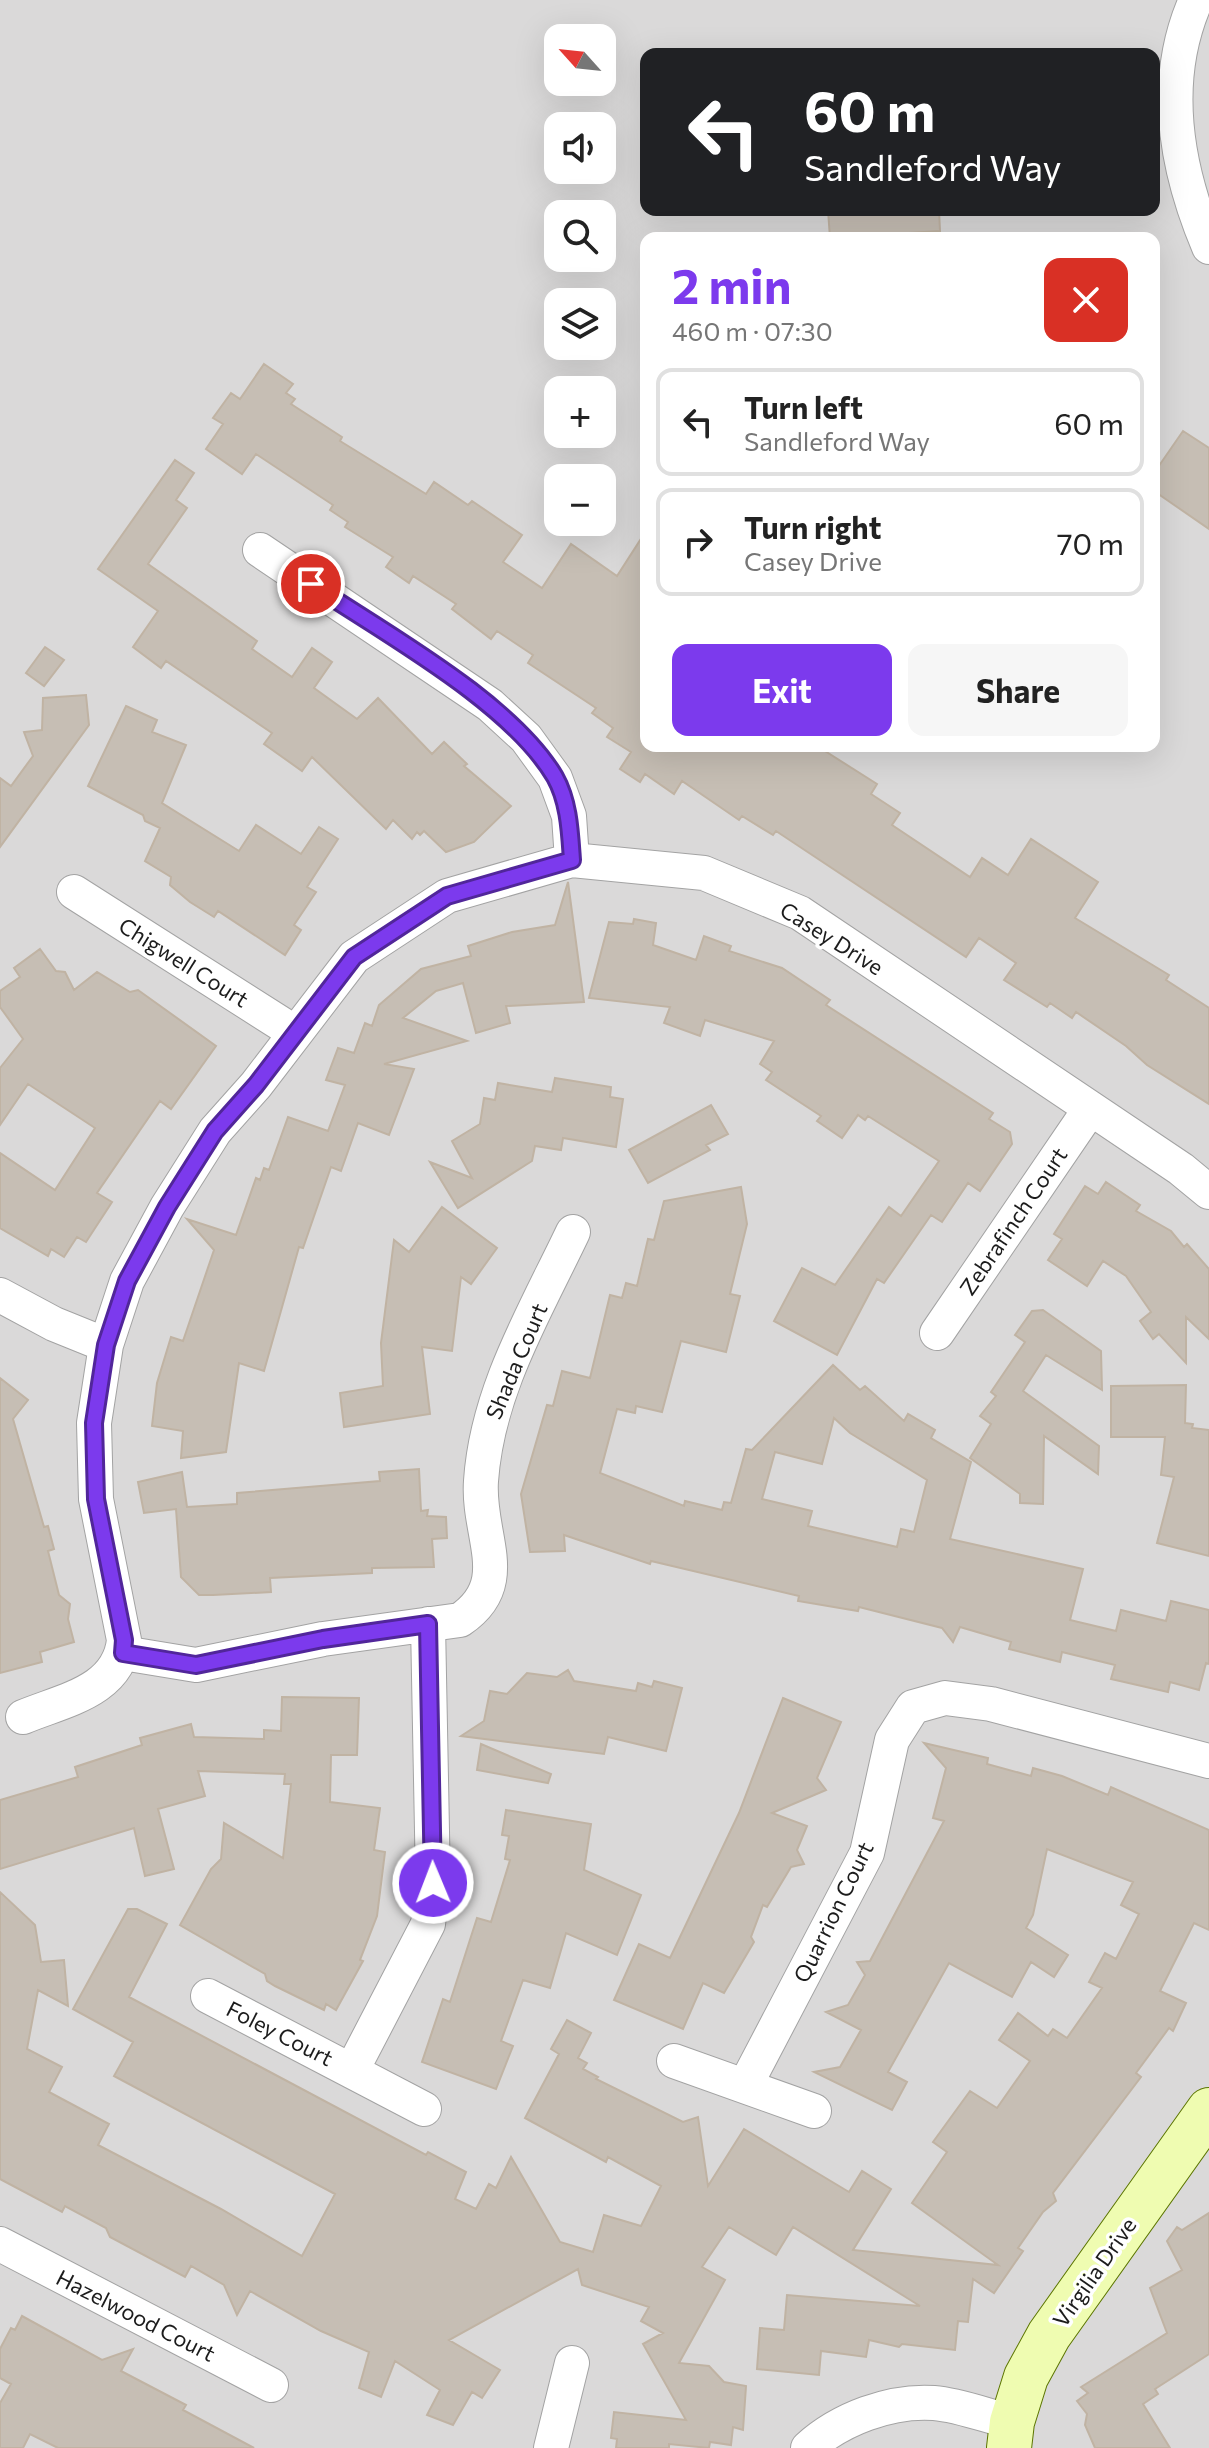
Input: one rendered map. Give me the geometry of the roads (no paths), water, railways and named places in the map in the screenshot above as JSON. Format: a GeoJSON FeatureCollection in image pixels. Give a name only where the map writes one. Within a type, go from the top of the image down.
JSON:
{"type":"FeatureCollection","features":[{"type":"Feature","properties":{"kind":"street"},"geometry":{"type":"LineString","coordinates":[[1196,0],[1175,78],[1178,156],[1191,204],[1209,247]]}},
{"type":"Feature","properties":{"kind":"street"},"geometry":{"type":"LineString","coordinates":[[260,550],[490,705],[526,738],[555,778],[569,816],[572,860]]}},
{"type":"Feature","properties":{"kind":"street","name":"Casey Drive"},"geometry":{"type":"LineString","coordinates":[[131,1654],[124,1640],[112,1591],[96,1499],[94,1423],[106,1345],[127,1281],[167,1207],[215,1131],[256,1085],[354,957],[447,896],[572,860],[704,873],[800,913],[1181,1169],[1209,1192]]}},
{"type":"Feature","properties":{"kind":"street","name":"Chigwell Court"},"geometry":{"type":"LineString","coordinates":[[74,892],[294,1032]]}},
{"type":"Feature","properties":{"kind":"street","name":"Zebrafinch Court"},"geometry":{"type":"LineString","coordinates":[[937,1333],[1090,1109]]}},
{"type":"Feature","properties":{"kind":"street","name":"Shada Court"},"geometry":{"type":"LineString","coordinates":[[428,1624],[460,1620],[479,1608],[489,1590],[491,1569],[481,1517],[480,1486],[491,1410],[573,1232]]}},
{"type":"Feature","properties":{"kind":"street"},"geometry":{"type":"LineString","coordinates":[[0,1295],[54,1324],[106,1345]]}},
{"type":"Feature","properties":{"kind":"street"},"geometry":{"type":"LineString","coordinates":[[12,1720],[107,1680],[131,1654],[196,1665],[323,1639],[428,1624]]}},
{"type":"Feature","properties":{"kind":"street","name":"Foley Court"},"geometry":{"type":"LineString","coordinates":[[352,2070],[428,1924],[433,1883],[428,1624]]}},
{"type":"Feature","properties":{"kind":"street","name":"Quarrion Court"},"geometry":{"type":"LineString","coordinates":[[746,2084],[867,1853],[892,1740],[913,1707],[945,1698],[991,1704],[1209,1761]]}},
{"type":"Feature","properties":{"kind":"street","name":"Foley Court"},"geometry":{"type":"LineString","coordinates":[[208,1996],[424,2109]]}},
{"type":"Feature","properties":{"kind":"street"},"geometry":{"type":"LineString","coordinates":[[674,2061],[746,2084],[814,2111]]}},
{"type":"Feature","properties":{"kind":"street","name":"Virgilia Drive"},"geometry":{"type":"LineString","coordinates":[[1011,2435],[1026,2377],[1049,2335],[1209,2110]]}},
{"type":"Feature","properties":{"kind":"street","name":"Hazelwood Court"},"geometry":{"type":"LineString","coordinates":[[0,2244],[271,2385]]}},
{"type":"Feature","properties":{"kind":"street"},"geometry":{"type":"LineString","coordinates":[[551,2448],[572,2363]]}},
{"type":"Feature","properties":{"kind":"street"},"geometry":{"type":"LineString","coordinates":[[808,2448],[839,2426],[883,2409],[907,2404],[935,2403],[1011,2435]]}}]}
